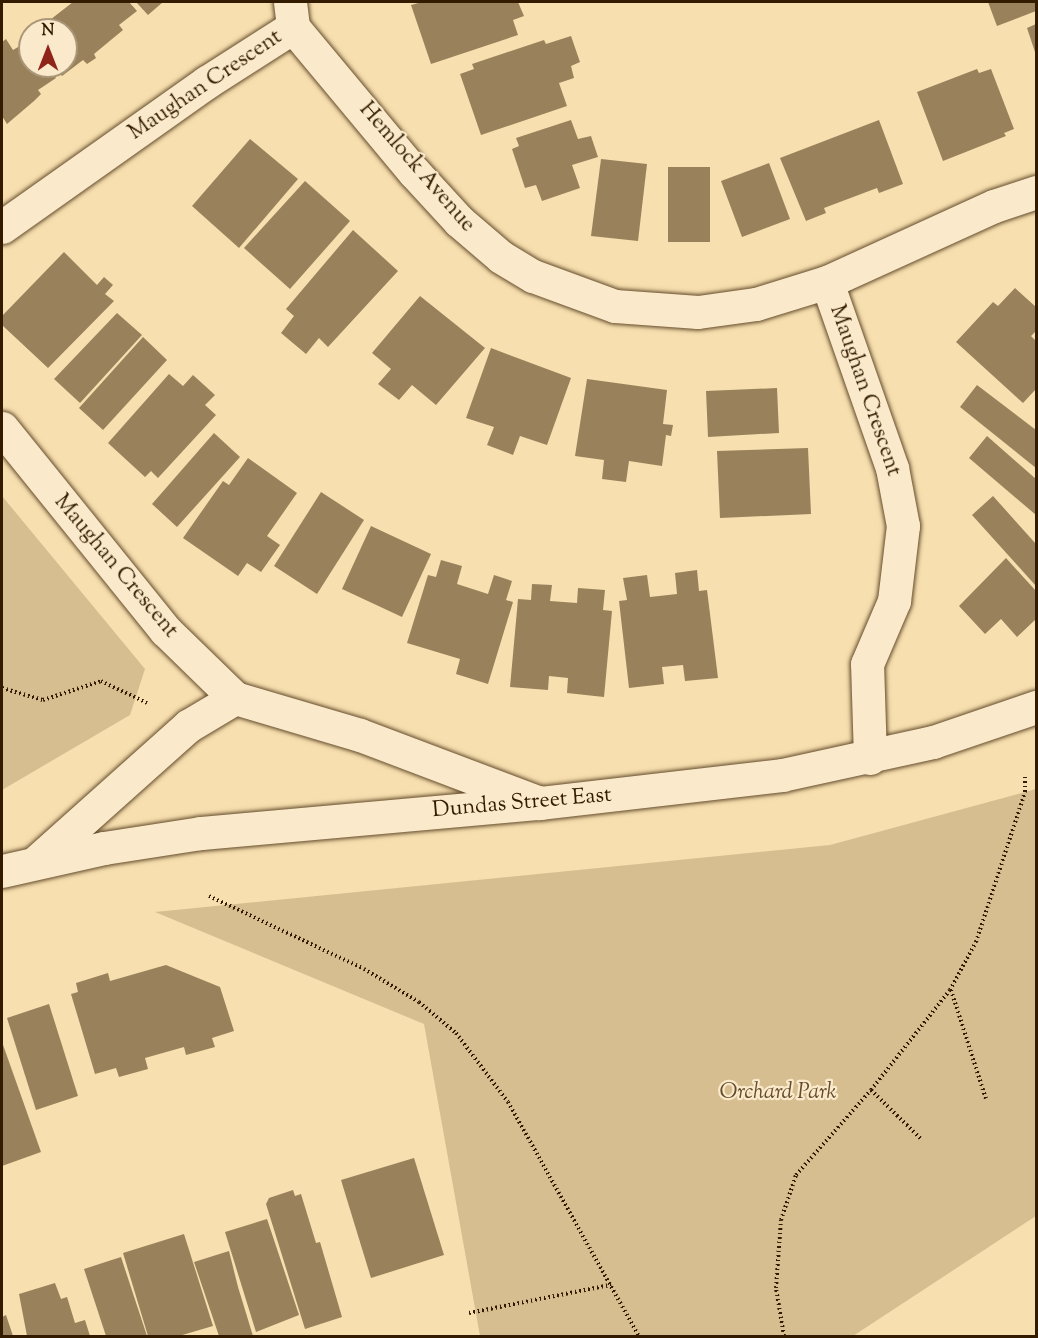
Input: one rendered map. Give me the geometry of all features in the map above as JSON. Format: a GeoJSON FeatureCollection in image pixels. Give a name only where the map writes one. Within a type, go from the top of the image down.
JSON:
{"type":"FeatureCollection","features":[{"type":"Feature","properties":{"kind":"street","name":"Maughan Crescent"},"geometry":{"type":"LineString","coordinates":[[2,227],[207,82],[292,14]]}},
{"type":"Feature","properties":{"kind":"street","name":"Hemlock Avenue"},"geometry":{"type":"LineString","coordinates":[[292,14],[459,221],[501,257],[533,276],[615,306],[698,312],[756,304],[827,282]]}},
{"type":"Feature","properties":{"kind":"street","name":"Maughan Crescent"},"geometry":{"type":"LineString","coordinates":[[870,758],[867,664],[894,601],[903,526],[892,468],[827,282],[994,206],[1036,192]]}},
{"type":"Feature","properties":{"kind":"street","name":"Maughan Crescent"},"geometry":{"type":"LineString","coordinates":[[2,428],[165,630],[235,698],[360,735],[540,803]]}},
{"type":"Feature","properties":{"kind":"street"},"geometry":{"type":"LineString","coordinates":[[37,861],[188,726],[235,698]]}},
{"type":"Feature","properties":{"kind":"street","name":"Dundas Street East"},"geometry":{"type":"LineString","coordinates":[[2,871],[37,861],[201,833],[540,803],[719,784],[870,758],[1036,707]]}},
{"type":"Feature","properties":{"kind":"path"},"geometry":{"type":"LineString","coordinates":[[2,688],[43,700],[101,681],[147,703]]}},
{"type":"Feature","properties":{"kind":"path"},"geometry":{"type":"LineString","coordinates":[[784,1336],[776,1288],[781,1220],[796,1175],[871,1090],[950,990],[976,942],[1024,792],[1025,776]]}},
{"type":"Feature","properties":{"kind":"path"},"geometry":{"type":"LineString","coordinates":[[209,897],[383,980],[419,1002],[456,1033],[508,1102],[639,1336]]}},
{"type":"Feature","properties":{"kind":"path"},"geometry":{"type":"LineString","coordinates":[[950,990],[986,1100]]}},
{"type":"Feature","properties":{"kind":"path"},"geometry":{"type":"LineString","coordinates":[[871,1090],[922,1140]]}},
{"type":"Feature","properties":{"kind":"path"},"geometry":{"type":"LineString","coordinates":[[469,1313],[611,1285]]}},
{"type":"Feature","properties":{"kind":"green space"},"geometry":{"type":"Polygon","coordinates":[[[2,496],[145,669],[130,715],[2,790],[2,496]]]}},
{"type":"Feature","properties":{"kind":"green space","name":"Orchard Park"},"geometry":{"type":"Polygon","coordinates":[[[1036,789],[1036,1216],[853,1336],[480,1336],[424,1024],[155,912],[830,845],[1036,789]]]}},
{"type":"Feature","properties":{"kind":"building"},"geometry":{"type":"Polygon","coordinates":[[[73,2],[129,2],[137,11],[119,25],[123,30],[94,54],[96,58],[87,64],[83,60],[78,64],[78,18],[52,18],[73,2]]]}},
{"type":"Feature","properties":{"kind":"building"},"geometry":{"type":"Polygon","coordinates":[[[136,2],[163,2],[148,15],[136,2]]]}},
{"type":"Feature","properties":{"kind":"building"},"geometry":{"type":"Polygon","coordinates":[[[422,2],[518,2],[524,16],[513,20],[518,35],[431,64],[411,5],[422,2]]]}},
{"type":"Feature","properties":{"kind":"building"},"geometry":{"type":"Polygon","coordinates":[[[988,2],[1036,2],[1036,11],[997,26],[988,2]]]}},
{"type":"Feature","properties":{"kind":"building"},"geometry":{"type":"Polygon","coordinates":[[[1036,24],[1036,55],[1027,28],[1036,24]]]}},
{"type":"Feature","properties":{"kind":"building"},"geometry":{"type":"Polygon","coordinates":[[[571,36],[580,62],[571,66],[574,78],[559,83],[567,106],[481,135],[460,74],[474,69],[472,64],[544,40],[546,44],[571,36]]]}},
{"type":"Feature","properties":{"kind":"building"},"geometry":{"type":"Polygon","coordinates":[[[6,39],[13,50],[18,47],[18,78],[56,78],[38,90],[41,94],[7,124],[2,116],[2,42],[6,39]]]}},
{"type":"Feature","properties":{"kind":"building"},"geometry":{"type":"Polygon","coordinates":[[[977,69],[979,73],[991,69],[1014,129],[1004,133],[1006,136],[943,161],[917,92],[977,69]]]}},
{"type":"Feature","properties":{"kind":"building"},"geometry":{"type":"Polygon","coordinates":[[[571,120],[578,139],[591,136],[598,157],[572,165],[580,188],[542,201],[536,185],[525,188],[512,149],[519,146],[516,138],[571,120]]]}},
{"type":"Feature","properties":{"kind":"building"},"geometry":{"type":"Polygon","coordinates":[[[879,120],[903,184],[879,193],[877,188],[824,208],[826,213],[806,221],[780,158],[879,120]]]}},
{"type":"Feature","properties":{"kind":"building"},"geometry":{"type":"Polygon","coordinates":[[[250,139],[298,179],[239,248],[192,206],[250,139]]]}},
{"type":"Feature","properties":{"kind":"building"},"geometry":{"type":"Polygon","coordinates":[[[601,159],[647,164],[638,241],[591,236],[601,159]]]}},
{"type":"Feature","properties":{"kind":"building"},"geometry":{"type":"Polygon","coordinates":[[[769,163],[790,219],[742,237],[721,181],[769,163]]]}},
{"type":"Feature","properties":{"kind":"building"},"geometry":{"type":"Polygon","coordinates":[[[668,167],[710,167],[710,242],[668,242],[668,167]]]}},
{"type":"Feature","properties":{"kind":"building"},"geometry":{"type":"Polygon","coordinates":[[[305,181],[350,221],[290,289],[244,248],[305,181]]]}},
{"type":"Feature","properties":{"kind":"building"},"geometry":{"type":"Polygon","coordinates":[[[353,230],[398,271],[328,347],[319,338],[306,354],[281,333],[294,316],[286,309],[353,230]]]}},
{"type":"Feature","properties":{"kind":"building"},"geometry":{"type":"Polygon","coordinates":[[[64,252],[97,285],[104,277],[113,285],[105,294],[114,301],[48,368],[2,325],[2,316],[64,252]]]}},
{"type":"Feature","properties":{"kind":"building"},"geometry":{"type":"Polygon","coordinates":[[[1015,288],[1036,307],[1036,331],[1031,336],[1036,341],[1036,389],[1023,403],[956,342],[993,302],[998,306],[1015,288]]]}},
{"type":"Feature","properties":{"kind":"building"},"geometry":{"type":"Polygon","coordinates":[[[420,296],[485,348],[436,405],[412,385],[399,400],[378,384],[391,369],[372,353],[420,296]]]}},
{"type":"Feature","properties":{"kind":"building"},"geometry":{"type":"Polygon","coordinates":[[[117,313],[142,335],[80,403],[54,379],[117,313]]]}},
{"type":"Feature","properties":{"kind":"building"},"geometry":{"type":"Polygon","coordinates":[[[143,337],[167,360],[103,430],[79,408],[143,337]]]}},
{"type":"Feature","properties":{"kind":"building"},"geometry":{"type":"Polygon","coordinates":[[[491,348],[571,378],[547,445],[520,436],[513,455],[487,445],[494,427],[466,418],[491,348]]]}},
{"type":"Feature","properties":{"kind":"building"},"geometry":{"type":"Polygon","coordinates":[[[169,374],[183,386],[193,375],[215,395],[205,405],[216,415],[158,478],[151,471],[145,477],[108,443],[169,374]]]}},
{"type":"Feature","properties":{"kind":"building"},"geometry":{"type":"Polygon","coordinates":[[[587,379],[667,390],[663,424],[673,425],[671,436],[666,435],[662,466],[629,461],[626,482],[602,479],[604,460],[575,456],[587,379]]]}},
{"type":"Feature","properties":{"kind":"building"},"geometry":{"type":"Polygon","coordinates":[[[977,385],[1036,430],[1036,468],[960,407],[977,385]]]}},
{"type":"Feature","properties":{"kind":"building"},"geometry":{"type":"Polygon","coordinates":[[[777,388],[779,433],[708,437],[706,391],[777,388]]]}},
{"type":"Feature","properties":{"kind":"building"},"geometry":{"type":"Polygon","coordinates":[[[214,433],[240,457],[177,527],[152,504],[214,433]]]}},
{"type":"Feature","properties":{"kind":"building"},"geometry":{"type":"Polygon","coordinates":[[[987,436],[1036,479],[1036,515],[969,458],[987,436]]]}},
{"type":"Feature","properties":{"kind":"building"},"geometry":{"type":"Polygon","coordinates":[[[808,448],[811,514],[720,518],[717,451],[808,448]]]}},
{"type":"Feature","properties":{"kind":"building"},"geometry":{"type":"Polygon","coordinates":[[[248,458],[297,493],[267,536],[280,545],[261,572],[247,563],[238,576],[183,538],[223,481],[229,485],[248,458]]]}},
{"type":"Feature","properties":{"kind":"building"},"geometry":{"type":"Polygon","coordinates":[[[321,492],[364,520],[317,594],[274,566],[321,492]]]}},
{"type":"Feature","properties":{"kind":"building"},"geometry":{"type":"Polygon","coordinates":[[[993,496],[1036,544],[1036,586],[972,515],[993,496]]]}},
{"type":"Feature","properties":{"kind":"building"},"geometry":{"type":"Polygon","coordinates":[[[371,526],[431,554],[402,617],[342,589],[371,526]]]}},
{"type":"Feature","properties":{"kind":"building"},"geometry":{"type":"Polygon","coordinates":[[[1006,558],[1036,591],[1036,619],[1017,637],[1001,619],[985,634],[959,606],[1006,558]]]}},
{"type":"Feature","properties":{"kind":"building"},"geometry":{"type":"Polygon","coordinates":[[[441,560],[462,566],[457,584],[488,594],[494,575],[512,581],[506,600],[513,602],[488,684],[456,674],[460,659],[407,643],[428,575],[436,577],[441,560]]]}},
{"type":"Feature","properties":{"kind":"building"},"geometry":{"type":"Polygon","coordinates":[[[697,570],[699,591],[707,590],[718,678],[685,681],[683,665],[662,667],[664,684],[629,688],[619,601],[627,600],[623,578],[647,575],[650,597],[677,594],[675,573],[697,570]]]}},
{"type":"Feature","properties":{"kind":"building"},"geometry":{"type":"Polygon","coordinates":[[[532,584],[552,585],[550,601],[577,603],[578,588],[605,590],[603,610],[612,611],[604,697],[567,693],[568,678],[549,676],[548,690],[510,687],[518,599],[531,600],[532,584]]]}},
{"type":"Feature","properties":{"kind":"building"},"geometry":{"type":"Polygon","coordinates":[[[166,965],[220,987],[234,1031],[212,1038],[215,1047],[186,1055],[184,1047],[145,1058],[148,1069],[119,1077],[116,1068],[95,1074],[71,994],[78,992],[76,983],[108,973],[110,981],[166,965]]]}},
{"type":"Feature","properties":{"kind":"building"},"geometry":{"type":"Polygon","coordinates":[[[49,1004],[78,1096],[36,1110],[7,1018],[49,1004]]]}},
{"type":"Feature","properties":{"kind":"building"},"geometry":{"type":"Polygon","coordinates":[[[2,1042],[41,1152],[2,1166],[2,1042]]]}},
{"type":"Feature","properties":{"kind":"building"},"geometry":{"type":"Polygon","coordinates":[[[414,1158],[444,1255],[371,1278],[341,1180],[414,1158]]]}},
{"type":"Feature","properties":{"kind":"building"},"geometry":{"type":"Polygon","coordinates":[[[293,1190],[295,1196],[301,1194],[316,1243],[320,1242],[342,1317],[305,1329],[266,1204],[269,1198],[293,1190]]]}},
{"type":"Feature","properties":{"kind":"building"},"geometry":{"type":"Polygon","coordinates":[[[267,1219],[299,1315],[256,1332],[225,1232],[267,1219]]]}},
{"type":"Feature","properties":{"kind":"building"},"geometry":{"type":"Polygon","coordinates":[[[184,1234],[213,1326],[179,1336],[148,1336],[123,1253],[184,1234]]]}},
{"type":"Feature","properties":{"kind":"building"},"geometry":{"type":"Polygon","coordinates":[[[229,1251],[253,1336],[219,1336],[194,1262],[229,1251]]]}},
{"type":"Feature","properties":{"kind":"building"},"geometry":{"type":"Polygon","coordinates":[[[121,1257],[147,1336],[106,1336],[84,1269],[121,1257]]]}},
{"type":"Feature","properties":{"kind":"building"},"geometry":{"type":"Polygon","coordinates":[[[55,1283],[61,1299],[67,1297],[75,1323],[85,1320],[90,1336],[27,1336],[19,1294],[55,1283]]]}},
{"type":"Feature","properties":{"kind":"building"},"geometry":{"type":"Polygon","coordinates":[[[6,1315],[13,1336],[2,1336],[2,1317],[6,1315]]]}}]}
